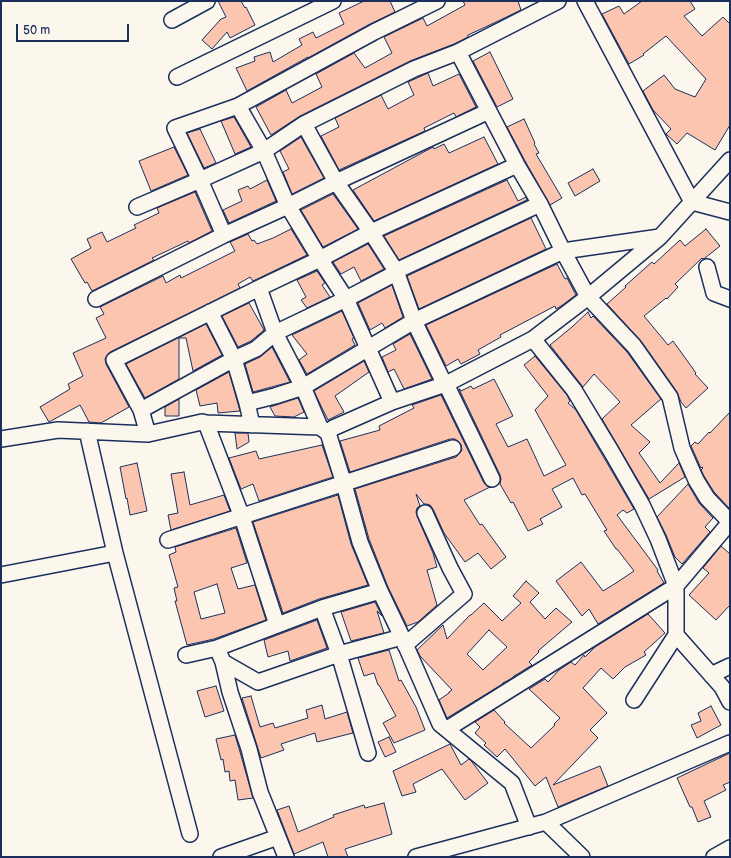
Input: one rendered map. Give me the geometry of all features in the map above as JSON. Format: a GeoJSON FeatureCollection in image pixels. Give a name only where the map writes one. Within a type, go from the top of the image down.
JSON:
{"type":"FeatureCollection","features":[{"type":"Feature","properties":{"kind":"street"},"geometry":{"type":"LineString","coordinates":[[172,20],[207,1]]}},
{"type":"Feature","properties":{"kind":"street"},"geometry":{"type":"LineString","coordinates":[[177,77],[333,1]]}},
{"type":"Feature","properties":{"kind":"street"},"geometry":{"type":"LineString","coordinates":[[224,236],[176,128],[238,106],[374,32],[437,1]]}},
{"type":"Feature","properties":{"kind":"street"},"geometry":{"type":"LineString","coordinates":[[137,207],[264,151],[304,124],[414,69],[458,52],[558,1]]}},
{"type":"Feature","properties":{"kind":"street"},"geometry":{"type":"LineString","coordinates":[[585,1],[692,202],[730,212]]}},
{"type":"Feature","properties":{"kind":"street"},"geometry":{"type":"LineString","coordinates":[[447,729],[676,586],[730,522],[707,498],[696,480],[682,448],[670,397],[634,346],[588,297],[540,204],[517,166],[458,52]]}},
{"type":"Feature","properties":{"kind":"street"},"geometry":{"type":"LineString","coordinates":[[238,106],[264,151],[288,206],[346,299],[392,402]]}},
{"type":"Feature","properties":{"kind":"street"},"geometry":{"type":"LineString","coordinates":[[96,299],[336,182],[489,111]]}},
{"type":"Feature","properties":{"kind":"street"},"geometry":{"type":"LineString","coordinates":[[304,124],[336,182],[396,271],[414,321],[492,479]]}},
{"type":"Feature","properties":{"kind":"street"},"geometry":{"type":"LineString","coordinates":[[1,440],[58,430],[148,434],[202,422],[252,424],[324,430],[333,428],[392,402],[444,382],[533,339],[588,297],[660,237],[730,160]]}},
{"type":"Feature","properties":{"kind":"street"},"geometry":{"type":"LineString","coordinates":[[148,434],[140,410],[114,360],[320,259],[371,232],[517,166]]}},
{"type":"Feature","properties":{"kind":"street"},"geometry":{"type":"LineString","coordinates":[[140,410],[234,359],[256,349],[275,333],[346,299],[394,274],[396,271],[540,204]]}},
{"type":"Feature","properties":{"kind":"street"},"geometry":{"type":"LineString","coordinates":[[247,403],[303,387],[414,321],[563,251],[660,237]]}},
{"type":"Feature","properties":{"kind":"street"},"geometry":{"type":"LineString","coordinates":[[707,267],[714,293],[730,299]]}},
{"type":"Feature","properties":{"kind":"street"},"geometry":{"type":"LineString","coordinates":[[259,288],[275,333],[324,430],[344,484],[360,542],[380,591],[404,641],[440,724],[512,783],[529,827]]}},
{"type":"Feature","properties":{"kind":"street"},"geometry":{"type":"LineString","coordinates":[[210,312],[234,359],[252,424]]}},
{"type":"Feature","properties":{"kind":"street"},"geometry":{"type":"LineString","coordinates":[[533,339],[574,390],[611,451],[642,505],[658,539],[676,586],[676,635],[634,700]]}},
{"type":"Feature","properties":{"kind":"street"},"geometry":{"type":"LineString","coordinates":[[206,423],[242,517],[277,625]]}},
{"type":"Feature","properties":{"kind":"street"},"geometry":{"type":"LineString","coordinates":[[87,432],[115,553],[190,834]]}},
{"type":"Feature","properties":{"kind":"street"},"geometry":{"type":"LineString","coordinates":[[168,540],[453,448]]}},
{"type":"Feature","properties":{"kind":"street"},"geometry":{"type":"LineString","coordinates":[[222,662],[258,682],[339,654],[404,641],[464,594],[450,568],[425,513]]}},
{"type":"Feature","properties":{"kind":"street"},"geometry":{"type":"LineString","coordinates":[[1,575],[115,553]]}},
{"type":"Feature","properties":{"kind":"street"},"geometry":{"type":"LineString","coordinates":[[186,655],[218,648],[322,608],[380,591]]}},
{"type":"Feature","properties":{"kind":"street"},"geometry":{"type":"LineString","coordinates":[[322,608],[339,654],[368,753]]}},
{"type":"Feature","properties":{"kind":"street"},"geometry":{"type":"LineString","coordinates":[[676,635],[722,687],[730,702]]}},
{"type":"Feature","properties":{"kind":"street"},"geometry":{"type":"LineString","coordinates":[[218,648],[230,692],[249,749],[260,792],[286,857]]}},
{"type":"Feature","properties":{"kind":"street"},"geometry":{"type":"LineString","coordinates":[[711,675],[730,666]]}},
{"type":"Feature","properties":{"kind":"street"},"geometry":{"type":"LineString","coordinates":[[416,857],[546,822],[730,743]]}},
{"type":"Feature","properties":{"kind":"street"},"geometry":{"type":"LineString","coordinates":[[546,822],[582,857]]}},
{"type":"Feature","properties":{"kind":"street"},"geometry":{"type":"LineString","coordinates":[[221,857],[278,837]]}},
{"type":"Feature","properties":{"kind":"street"},"geometry":{"type":"LineString","coordinates":[[714,857],[730,848]]}},
{"type":"Feature","properties":{"kind":"building"},"geometry":{"type":"Polygon","coordinates":[[[218,1],[241,1],[245,8],[246,7],[255,25],[230,38],[227,32],[212,49],[202,40],[221,19],[226,17],[218,1]]]}},
{"type":"Feature","properties":{"kind":"building"},"geometry":{"type":"Polygon","coordinates":[[[364,1],[390,1],[395,12],[308,57],[247,91],[236,68],[255,61],[254,57],[270,52],[273,62],[302,45],[299,39],[313,32],[316,38],[344,24],[339,13],[364,1]]]}},
{"type":"Feature","properties":{"kind":"building"},"geometry":{"type":"Polygon","coordinates":[[[463,1],[518,1],[521,10],[468,35],[468,37],[454,44],[410,61],[300,116],[271,135],[256,107],[286,90],[292,103],[322,87],[316,74],[354,53],[365,68],[392,53],[384,37],[423,18],[427,26],[465,5],[463,1]]]}},
{"type":"Feature","properties":{"kind":"building"},"geometry":{"type":"Polygon","coordinates":[[[642,1],[690,1],[695,9],[684,16],[702,36],[723,17],[730,24],[730,125],[715,150],[687,133],[677,144],[666,134],[671,129],[653,110],[643,91],[664,75],[675,89],[695,97],[706,79],[666,36],[643,54],[644,55],[629,64],[602,14],[619,6],[624,14],[642,1]]]}},
{"type":"Feature","properties":{"kind":"building"},"geometry":{"type":"Polygon","coordinates":[[[490,52],[513,99],[497,107],[473,61],[490,52]]]}},
{"type":"Feature","properties":{"kind":"building"},"geometry":{"type":"Polygon","coordinates":[[[428,73],[433,86],[459,74],[476,107],[456,117],[454,113],[424,128],[425,131],[339,170],[321,136],[339,127],[335,118],[381,95],[388,109],[414,95],[408,82],[428,73]]]}},
{"type":"Feature","properties":{"kind":"building"},"geometry":{"type":"Polygon","coordinates":[[[234,117],[251,147],[235,154],[221,121],[234,117]]]}},
{"type":"Feature","properties":{"kind":"building"},"geometry":{"type":"Polygon","coordinates":[[[524,119],[539,153],[536,154],[562,198],[550,205],[507,127],[524,119]]]}},
{"type":"Feature","properties":{"kind":"building"},"geometry":{"type":"Polygon","coordinates":[[[200,129],[216,163],[204,168],[187,133],[200,129]]]}},
{"type":"Feature","properties":{"kind":"building"},"geometry":{"type":"Polygon","coordinates":[[[301,137],[324,178],[292,194],[283,172],[289,169],[280,151],[301,137]]]}},
{"type":"Feature","properties":{"kind":"building"},"geometry":{"type":"Polygon","coordinates":[[[484,137],[498,164],[374,221],[353,190],[433,147],[434,149],[444,144],[449,153],[484,137]]]}},
{"type":"Feature","properties":{"kind":"building"},"geometry":{"type":"Polygon","coordinates":[[[174,147],[188,175],[151,191],[139,161],[174,147]]]}},
{"type":"Feature","properties":{"kind":"building"},"geometry":{"type":"Polygon","coordinates":[[[593,169],[600,181],[575,196],[568,183],[593,169]]]}},
{"type":"Feature","properties":{"kind":"building"},"geometry":{"type":"Polygon","coordinates":[[[267,180],[276,201],[229,223],[223,210],[242,201],[238,190],[248,186],[250,189],[267,180]]]}},
{"type":"Feature","properties":{"kind":"building"},"geometry":{"type":"Polygon","coordinates":[[[507,180],[518,201],[526,197],[527,200],[399,260],[384,236],[507,180]]]}},
{"type":"Feature","properties":{"kind":"building"},"geometry":{"type":"Polygon","coordinates":[[[195,192],[212,231],[189,243],[188,241],[152,258],[154,260],[92,291],[87,282],[85,283],[71,259],[91,248],[87,239],[102,232],[107,242],[136,228],[134,225],[159,213],[157,208],[195,192]]]}},
{"type":"Feature","properties":{"kind":"building"},"geometry":{"type":"Polygon","coordinates":[[[333,194],[358,229],[323,247],[301,210],[333,194]]]}},
{"type":"Feature","properties":{"kind":"building"},"geometry":{"type":"Polygon","coordinates":[[[531,218],[546,249],[419,309],[407,276],[531,218]]]}},
{"type":"Feature","properties":{"kind":"building"},"geometry":{"type":"Polygon","coordinates":[[[291,229],[307,255],[253,281],[250,277],[238,284],[240,288],[110,352],[107,355],[105,359],[106,364],[129,407],[101,423],[89,422],[80,405],[49,422],[40,407],[70,389],[68,384],[83,376],[73,353],[106,338],[96,318],[104,314],[100,307],[163,276],[166,283],[180,275],[181,278],[235,251],[230,242],[248,234],[252,241],[254,240],[257,244],[291,229]]]}},
{"type":"Feature","properties":{"kind":"building"},"geometry":{"type":"Polygon","coordinates":[[[706,229],[720,246],[705,258],[702,258],[675,284],[678,287],[667,299],[666,298],[644,316],[668,345],[673,341],[696,373],[695,374],[708,388],[686,408],[681,402],[677,392],[641,341],[607,304],[652,262],[654,264],[680,240],[685,246],[706,229]]]}},
{"type":"Feature","properties":{"kind":"building"},"geometry":{"type":"Polygon","coordinates":[[[368,244],[384,269],[361,281],[354,267],[341,274],[333,262],[368,244]]]}},
{"type":"Feature","properties":{"kind":"building"},"geometry":{"type":"Polygon","coordinates":[[[557,264],[565,279],[567,278],[576,295],[556,309],[555,306],[500,335],[501,337],[478,350],[480,354],[461,364],[458,359],[446,366],[426,325],[557,264]]]}},
{"type":"Feature","properties":{"kind":"building"},"geometry":{"type":"Polygon","coordinates":[[[317,271],[325,283],[322,285],[330,297],[307,308],[301,300],[306,297],[297,280],[317,271]]]}},
{"type":"Feature","properties":{"kind":"building"},"geometry":{"type":"Polygon","coordinates":[[[392,285],[403,317],[385,328],[382,323],[370,330],[358,303],[392,285]]]}},
{"type":"Feature","properties":{"kind":"building"},"geometry":{"type":"Polygon","coordinates":[[[249,303],[264,330],[251,341],[238,347],[222,316],[249,303]]]}},
{"type":"Feature","properties":{"kind":"building"},"geometry":{"type":"Polygon","coordinates":[[[342,311],[354,338],[352,339],[355,345],[307,374],[299,360],[307,354],[292,335],[342,311]]]}},
{"type":"Feature","properties":{"kind":"building"},"geometry":{"type":"Polygon","coordinates":[[[588,312],[591,318],[593,316],[627,352],[661,399],[631,425],[650,442],[639,453],[660,483],[679,463],[685,477],[649,499],[602,419],[620,402],[594,374],[583,387],[550,345],[588,312]]]}},
{"type":"Feature","properties":{"kind":"building"},"geometry":{"type":"Polygon","coordinates":[[[206,324],[222,355],[193,371],[186,338],[179,338],[179,379],[145,398],[126,364],[206,324]]]}},
{"type":"Feature","properties":{"kind":"building"},"geometry":{"type":"Polygon","coordinates":[[[410,334],[432,379],[404,389],[394,369],[388,372],[382,357],[396,350],[393,344],[410,334]]]}},
{"type":"Feature","properties":{"kind":"building"},"geometry":{"type":"Polygon","coordinates":[[[272,347],[290,382],[253,392],[245,364],[260,357],[272,347]]]}},
{"type":"Feature","properties":{"kind":"building"},"geometry":{"type":"Polygon","coordinates":[[[535,356],[567,395],[570,401],[568,403],[576,410],[634,509],[627,513],[623,510],[617,515],[658,570],[657,571],[664,583],[598,624],[589,609],[582,616],[556,581],[581,562],[603,591],[634,571],[604,531],[607,530],[585,494],[582,495],[573,478],[552,489],[562,507],[540,519],[543,524],[528,531],[513,502],[511,503],[500,484],[500,475],[459,389],[461,391],[471,386],[473,389],[494,379],[513,416],[496,424],[508,447],[527,439],[544,476],[566,465],[535,410],[548,396],[524,365],[535,356]]]}},
{"type":"Feature","properties":{"kind":"building"},"geometry":{"type":"Polygon","coordinates":[[[364,361],[369,372],[335,396],[344,412],[328,420],[314,391],[364,361]]]}},
{"type":"Feature","properties":{"kind":"building"},"geometry":{"type":"Polygon","coordinates":[[[229,372],[240,411],[218,413],[217,403],[200,406],[196,390],[229,372]]]}},
{"type":"Feature","properties":{"kind":"building"},"geometry":{"type":"Polygon","coordinates":[[[441,395],[484,483],[490,487],[464,500],[480,525],[482,524],[506,557],[491,569],[478,553],[465,562],[444,533],[433,509],[430,505],[424,504],[416,494],[420,506],[417,508],[417,516],[433,553],[437,567],[427,570],[437,605],[418,622],[407,626],[388,587],[369,539],[355,489],[456,457],[462,450],[461,445],[455,439],[450,439],[350,472],[340,441],[380,430],[379,426],[414,408],[412,405],[441,395]]]}},
{"type":"Feature","properties":{"kind":"building"},"geometry":{"type":"Polygon","coordinates":[[[298,398],[304,412],[294,417],[275,416],[270,407],[298,398]]]}},
{"type":"Feature","properties":{"kind":"building"},"geometry":{"type":"Polygon","coordinates":[[[179,399],[179,416],[165,416],[165,407],[179,399]]]}},
{"type":"Feature","properties":{"kind":"building"},"geometry":{"type":"Polygon","coordinates":[[[730,412],[730,509],[714,492],[704,476],[701,470],[703,468],[701,468],[691,446],[695,442],[698,444],[730,412]]]}},
{"type":"Feature","properties":{"kind":"building"},"geometry":{"type":"Polygon","coordinates":[[[235,433],[248,433],[249,442],[237,449],[235,433]]]}},
{"type":"Feature","properties":{"kind":"building"},"geometry":{"type":"Polygon","coordinates":[[[322,445],[333,477],[259,501],[253,484],[241,489],[229,458],[256,451],[259,459],[322,445]]]}},
{"type":"Feature","properties":{"kind":"building"},"geometry":{"type":"Polygon","coordinates":[[[137,463],[147,511],[130,515],[120,467],[137,463]]]}},
{"type":"Feature","properties":{"kind":"building"},"geometry":{"type":"Polygon","coordinates":[[[184,472],[190,505],[224,495],[230,511],[171,530],[168,515],[178,513],[171,474],[184,472]]]}},
{"type":"Feature","properties":{"kind":"building"},"geometry":{"type":"Polygon","coordinates":[[[688,484],[699,503],[713,518],[705,527],[710,532],[682,564],[675,557],[657,517],[688,484]]]}},
{"type":"Feature","properties":{"kind":"building"},"geometry":{"type":"Polygon","coordinates":[[[338,495],[351,544],[368,585],[319,599],[283,613],[253,522],[338,495]]]}},
{"type":"Feature","properties":{"kind":"building"},"geometry":{"type":"Polygon","coordinates":[[[236,528],[247,563],[231,568],[238,589],[255,585],[266,620],[214,639],[187,645],[175,601],[177,601],[174,588],[178,587],[169,555],[176,552],[175,547],[236,528]],[[217,584],[194,592],[201,619],[225,613],[217,584]]]}},
{"type":"Feature","properties":{"kind":"building"},"geometry":{"type":"Polygon","coordinates":[[[721,546],[730,554],[730,605],[716,620],[689,595],[709,573],[703,568],[721,546]]]}},
{"type":"Feature","properties":{"kind":"building"},"geometry":{"type":"Polygon","coordinates":[[[526,581],[539,593],[530,602],[545,619],[556,608],[572,622],[538,651],[539,652],[529,662],[532,665],[447,718],[439,700],[452,690],[420,656],[417,650],[443,625],[447,639],[484,603],[502,621],[521,603],[513,596],[526,581]],[[489,630],[467,654],[483,670],[507,647],[489,630]]]}},
{"type":"Feature","properties":{"kind":"building"},"geometry":{"type":"Polygon","coordinates":[[[375,602],[382,616],[377,611],[384,633],[351,641],[341,612],[375,602]]]}},
{"type":"Feature","properties":{"kind":"building"},"geometry":{"type":"Polygon","coordinates":[[[648,614],[665,633],[644,652],[646,655],[625,667],[613,679],[601,668],[583,688],[607,713],[590,730],[598,738],[553,785],[600,766],[608,786],[558,807],[546,777],[535,786],[505,749],[497,757],[484,745],[486,743],[475,733],[480,727],[475,722],[494,710],[505,722],[504,723],[531,748],[555,725],[554,724],[560,718],[529,689],[545,679],[548,682],[559,670],[571,662],[575,665],[584,655],[585,657],[595,647],[648,614]]]}},
{"type":"Feature","properties":{"kind":"building"},"geometry":{"type":"Polygon","coordinates":[[[317,620],[327,648],[290,661],[288,651],[268,657],[264,640],[317,620]]]}},
{"type":"Feature","properties":{"kind":"building"},"geometry":{"type":"Polygon","coordinates":[[[389,650],[399,681],[401,680],[416,707],[425,730],[394,743],[383,723],[396,716],[378,685],[374,673],[364,676],[358,658],[389,650]]]}},
{"type":"Feature","properties":{"kind":"building"},"geometry":{"type":"Polygon","coordinates":[[[216,686],[224,711],[205,717],[197,691],[216,686]]]}},
{"type":"Feature","properties":{"kind":"building"},"geometry":{"type":"Polygon","coordinates":[[[251,696],[260,727],[273,723],[275,728],[308,718],[306,710],[322,705],[325,719],[347,712],[353,733],[317,742],[315,733],[281,744],[284,750],[261,758],[242,698],[251,696]]]}},
{"type":"Feature","properties":{"kind":"building"},"geometry":{"type":"Polygon","coordinates":[[[711,706],[721,725],[697,738],[691,725],[701,721],[698,713],[711,706]]]}},
{"type":"Feature","properties":{"kind":"building"},"geometry":{"type":"Polygon","coordinates":[[[235,735],[253,798],[238,800],[235,780],[230,781],[229,771],[225,772],[223,759],[221,760],[216,739],[235,735]]]}},
{"type":"Feature","properties":{"kind":"building"},"geometry":{"type":"Polygon","coordinates":[[[389,737],[396,752],[385,757],[378,742],[389,737]]]}},
{"type":"Feature","properties":{"kind":"building"},"geometry":{"type":"Polygon","coordinates":[[[450,744],[461,765],[469,759],[488,783],[465,800],[442,769],[413,784],[416,792],[402,796],[393,771],[450,744]]]}},
{"type":"Feature","properties":{"kind":"building"},"geometry":{"type":"Polygon","coordinates":[[[730,753],[730,782],[723,785],[726,790],[704,801],[711,817],[698,822],[677,778],[730,753]]]}},
{"type":"Feature","properties":{"kind":"building"},"geometry":{"type":"Polygon","coordinates":[[[384,803],[392,834],[345,849],[348,857],[328,857],[323,842],[294,854],[277,810],[289,806],[298,832],[334,817],[333,815],[364,805],[365,808],[384,803]]]}}]}
